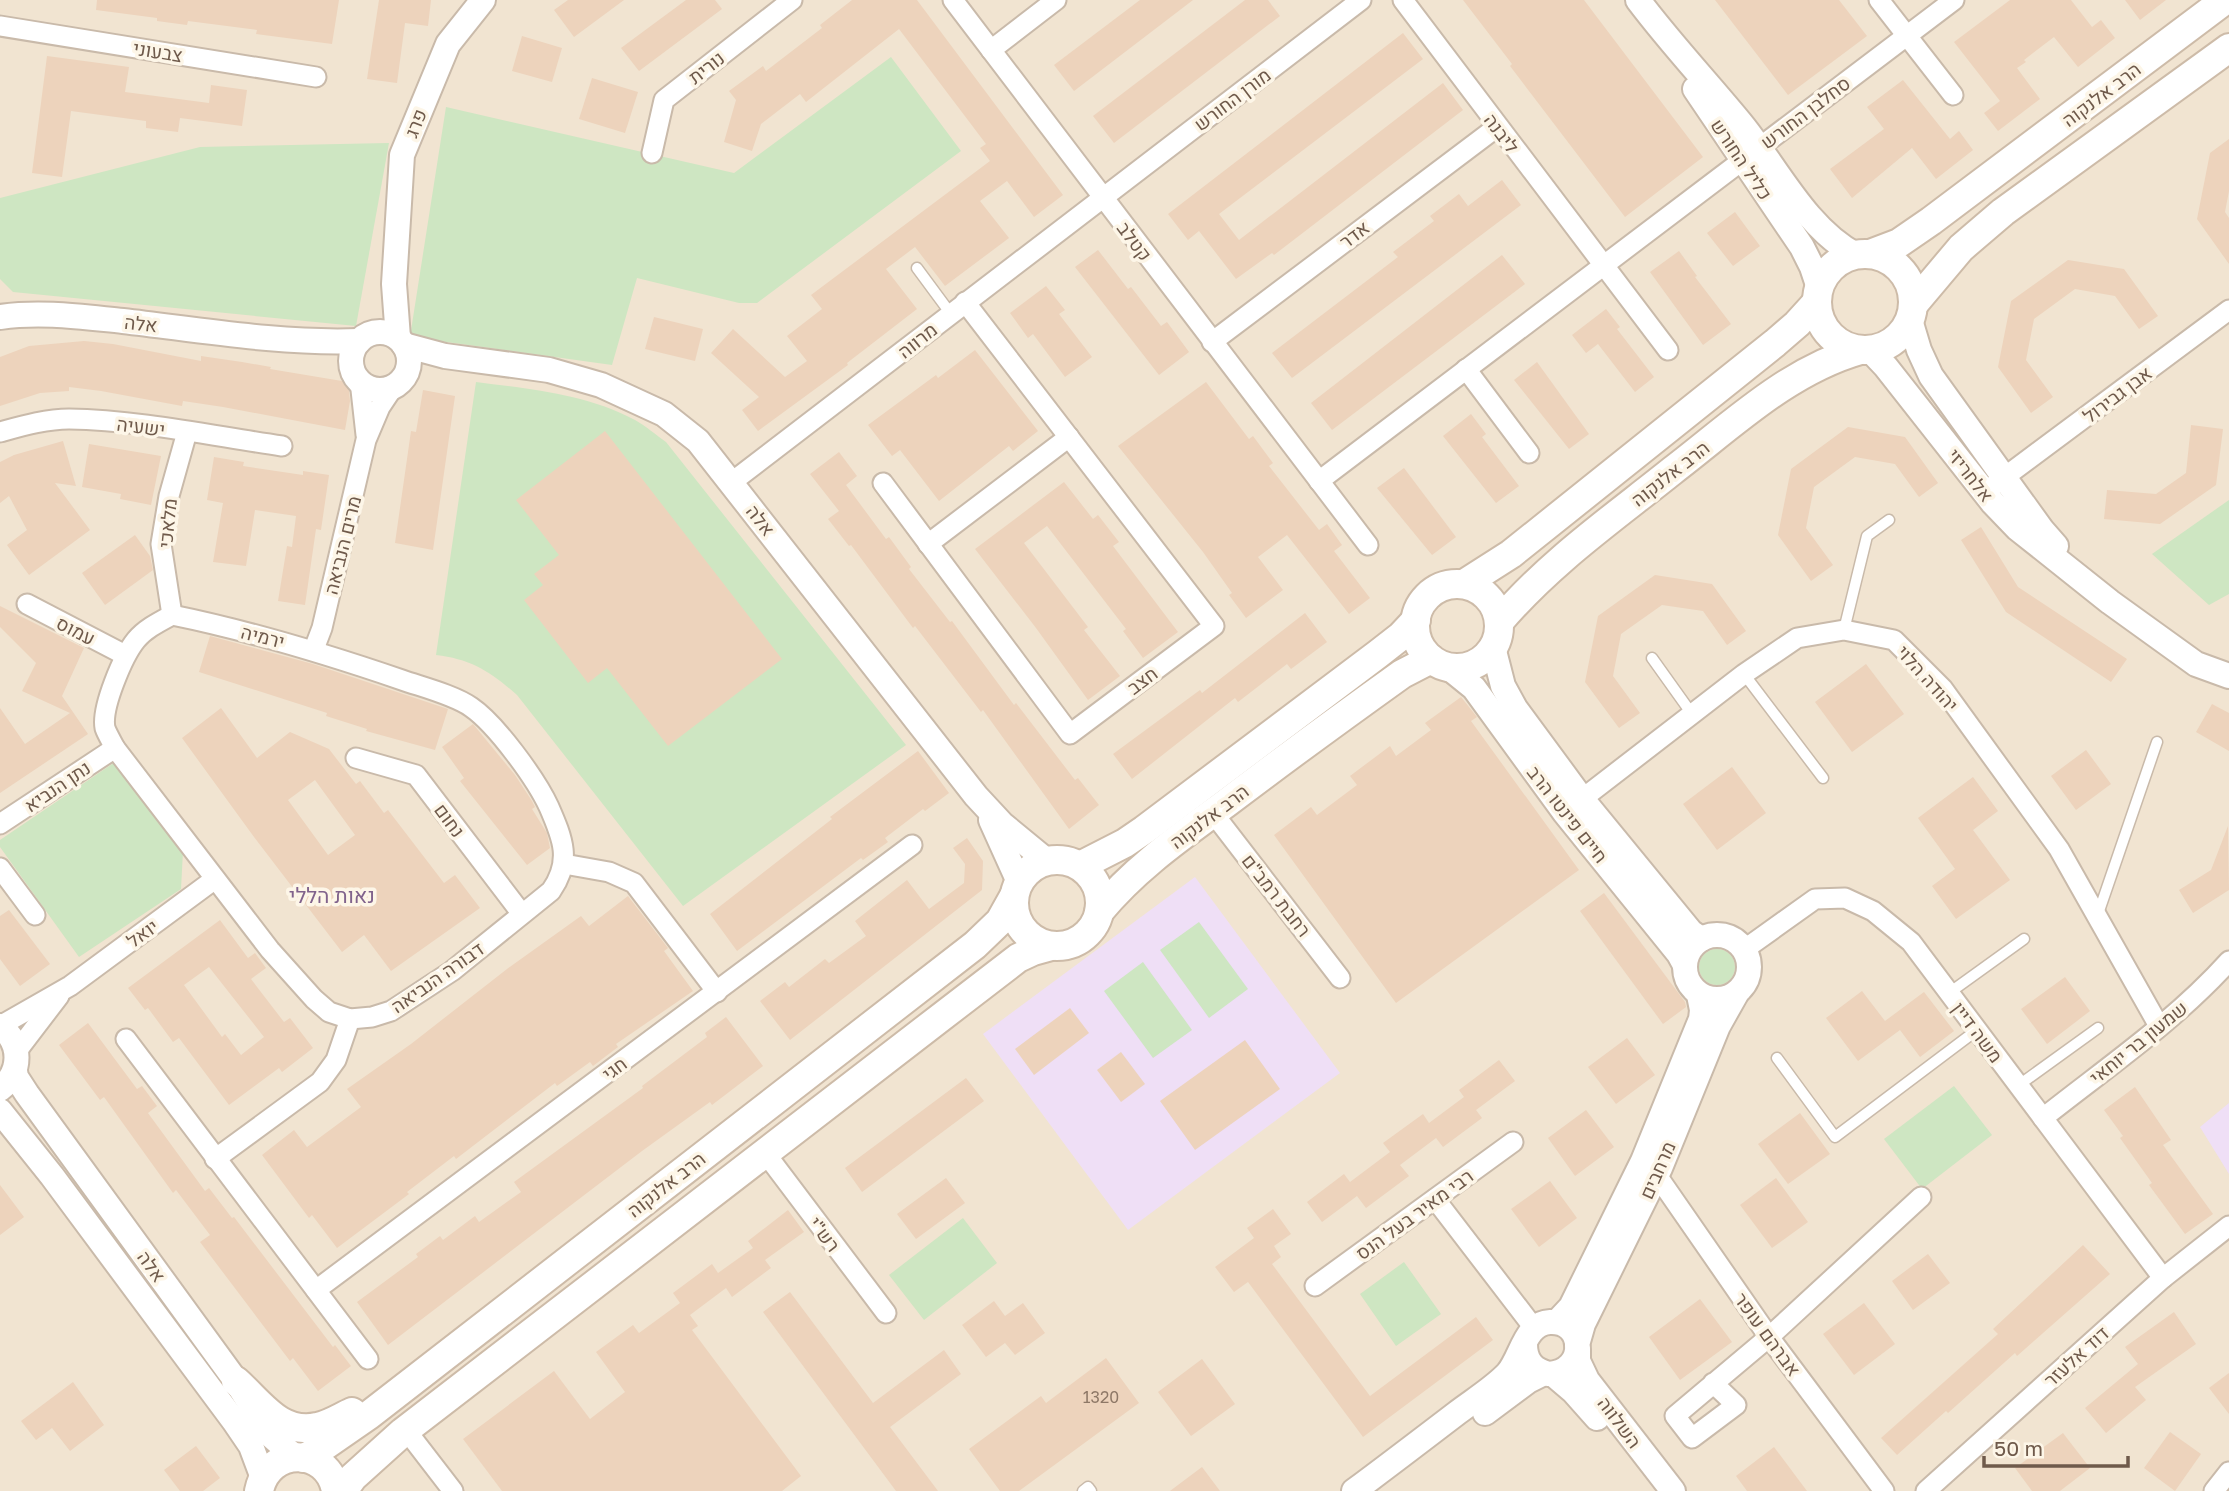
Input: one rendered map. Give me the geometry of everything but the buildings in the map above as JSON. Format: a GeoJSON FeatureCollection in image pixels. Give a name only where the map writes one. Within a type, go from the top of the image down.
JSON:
{"type":"FeatureCollection","features":[{"type":"Feature","properties":{"kind":"main road","name":"הרב אלנקוה"},"geometry":{"type":"LineString","coordinates":[[1863,255],[1899,243],[1931,221],[2225,0]]}},
{"type":"Feature","properties":{"kind":"main road","name":"הרב אלנקוה"},"geometry":{"type":"LineString","coordinates":[[1912,312],[1961,248],[2003,212],[2229,48]]}},
{"type":"Feature","properties":{"kind":"main road"},"geometry":{"type":"LineString","coordinates":[[1863,255],[1890,261],[1900,269],[1911,287],[1912,312],[1898,337],[1887,345],[1865,350],[1846,347],[1829,334],[1821,321],[1818,295],[1826,275],[1836,264],[1863,255]]}},
{"type":"Feature","properties":{"kind":"main road","name":"הרב אלנקוה"},"geometry":{"type":"LineString","coordinates":[[1464,584],[1511,554],[1723,385],[1797,324],[1818,295]]}},
{"type":"Feature","properties":{"kind":"main road","name":"הרב אלנקוה"},"geometry":{"type":"LineString","coordinates":[[1496,635],[1526,591],[1570,551],[1773,393],[1825,361],[1865,350]]}},
{"type":"Feature","properties":{"kind":"main road"},"geometry":{"type":"LineString","coordinates":[[1464,584],[1475,587],[1491,600],[1496,635],[1487,656],[1469,666],[1440,663],[1418,642],[1418,610],[1431,593],[1441,587],[1464,584]]}},
{"type":"Feature","properties":{"kind":"main road","name":"הרב אלנקוה"},"geometry":{"type":"LineString","coordinates":[[1080,866],[1125,843],[1143,830],[1402,636],[1416,620]]}},
{"type":"Feature","properties":{"kind":"main road","name":"הרב אלנקוה"},"geometry":{"type":"LineString","coordinates":[[1099,912],[1115,892],[1213,813],[1402,674],[1440,663]]}},
{"type":"Feature","properties":{"kind":"main road"},"geometry":{"type":"LineString","coordinates":[[1060,860],[1080,866],[1097,886],[1100,899],[1099,912],[1091,930],[1082,939],[1064,946],[1038,942],[1021,929],[1015,917],[1016,889],[1029,870],[1047,861],[1060,860]]}},
{"type":"Feature","properties":{"kind":"main road","name":"הרב אלנקוה"},"geometry":{"type":"LineString","coordinates":[[259,1486],[276,1464],[299,1457],[347,1431],[975,945],[1000,921],[1016,889]]}},
{"type":"Feature","properties":{"kind":"main road","name":"הרב אלנקוה"},"geometry":{"type":"LineString","coordinates":[[344,1491],[353,1477],[406,1430],[1018,958],[1051,946]]}},
{"type":"Feature","properties":{"kind":"main road"},"geometry":{"type":"LineString","coordinates":[[236,1381],[280,1424],[300,1429],[319,1427],[399,1390]]}},
{"type":"Feature","properties":{"kind":"main road"},"geometry":{"type":"LineString","coordinates":[[299,1457],[324,1467],[333,1479],[337,1491]]}},
{"type":"Feature","properties":{"kind":"street","name":"פרג"},"geometry":{"type":"LineString","coordinates":[[401,342],[394,302],[394,262],[402,155],[447,44],[483,0]]}},
{"type":"Feature","properties":{"kind":"street","name":"נורית"},"geometry":{"type":"LineString","coordinates":[[652,153],[664,100],[792,0]]}},
{"type":"Feature","properties":{"kind":"street","name":"קטלב"},"geometry":{"type":"LineString","coordinates":[[953,0],[1319,481]]}},
{"type":"Feature","properties":{"kind":"street"},"geometry":{"type":"LineString","coordinates":[[991,50],[1056,0]]}},
{"type":"Feature","properties":{"kind":"street","name":"מורן החורש"},"geometry":{"type":"LineString","coordinates":[[1102,198],[1361,0]]}},
{"type":"Feature","properties":{"kind":"street","name":"ליבנה"},"geometry":{"type":"LineString","coordinates":[[1403,0],[1603,266]]}},
{"type":"Feature","properties":{"kind":"street","name":"כליל החורש"},"geometry":{"type":"LineString","coordinates":[[1638,0],[1661,31],[1689,80],[1751,153],[1836,244],[1863,255]]}},
{"type":"Feature","properties":{"kind":"street"},"geometry":{"type":"LineString","coordinates":[[1879,0],[1953,95]]}},
{"type":"Feature","properties":{"kind":"street","name":"סחלבן החורש"},"geometry":{"type":"LineString","coordinates":[[1319,481],[1954,0]]}},
{"type":"Feature","properties":{"kind":"street","name":"צבעוני"},"geometry":{"type":"LineString","coordinates":[[0,26],[316,77]]}},
{"type":"Feature","properties":{"kind":"street","name":"אדר"},"geometry":{"type":"LineString","coordinates":[[1212,342],[1497,127]]}},
{"type":"Feature","properties":{"kind":"street","name":"כליל החורש"},"geometry":{"type":"LineString","coordinates":[[1751,153],[1807,256],[1818,295]]}},
{"type":"Feature","properties":{"kind":"street","name":"מרווה"},"geometry":{"type":"LineString","coordinates":[[732,482],[1102,198]]}},
{"type":"Feature","properties":{"kind":"street","name":"פרג"},"geometry":{"type":"LineString","coordinates":[[362,338],[384,296],[394,262]]}},
{"type":"Feature","properties":{"kind":"street"},"geometry":{"type":"LineString","coordinates":[[1603,266],[1668,350]]}},
{"type":"Feature","properties":{"kind":"street","name":"חצב"},"geometry":{"type":"LineString","coordinates":[[883,483],[1070,734],[1214,626],[1069,437],[958,308]]}},
{"type":"Feature","properties":{"kind":"street","name":"אבן גבירול"},"geometry":{"type":"LineString","coordinates":[[1994,485],[2229,310]]}},
{"type":"Feature","properties":{"kind":"street","name":"אלחריזי"},"geometry":{"type":"LineString","coordinates":[[1912,312],[1919,350],[1931,376],[2017,528],[2110,602],[2196,664],[2229,676]]}},
{"type":"Feature","properties":{"kind":"street","name":"אלה"},"geometry":{"type":"LineString","coordinates":[[0,317],[51,313],[282,339],[324,342],[362,338]]}},
{"type":"Feature","properties":{"kind":"street"},"geometry":{"type":"LineString","coordinates":[[379,332],[401,342],[408,354],[400,379],[376,389],[356,374],[352,353],[362,338],[379,332]]}},
{"type":"Feature","properties":{"kind":"street","name":"אלה"},"geometry":{"type":"LineString","coordinates":[[282,339],[313,349],[356,374]]}},
{"type":"Feature","properties":{"kind":"street","name":"אלה"},"geometry":{"type":"LineString","coordinates":[[401,342],[445,356],[549,370],[624,394],[664,415],[698,441],[976,796],[1002,824],[1047,861]]}},
{"type":"Feature","properties":{"kind":"street","name":"אלחריזי"},"geometry":{"type":"LineString","coordinates":[[1865,350],[1886,367],[1994,485]]}},
{"type":"Feature","properties":{"kind":"street","name":"אלה"},"geometry":{"type":"LineString","coordinates":[[400,379],[427,365],[468,359]]}},
{"type":"Feature","properties":{"kind":"street"},"geometry":{"type":"LineString","coordinates":[[1466,369],[1529,453]]}},
{"type":"Feature","properties":{"kind":"street","name":"מרים הנביאה"},"geometry":{"type":"LineString","coordinates":[[356,374],[365,410],[366,439]]}},
{"type":"Feature","properties":{"kind":"street","name":"מרים הנביאה"},"geometry":{"type":"LineString","coordinates":[[314,649],[322,628],[366,439],[380,407],[400,379]]}},
{"type":"Feature","properties":{"kind":"street","name":"ישעיה"},"geometry":{"type":"LineString","coordinates":[[0,432],[66,419],[119,423],[282,446]]}},
{"type":"Feature","properties":{"kind":"street","name":"מלאכי"},"geometry":{"type":"LineString","coordinates":[[172,615],[161,544],[169,496],[187,432]]}},
{"type":"Feature","properties":{"kind":"street"},"geometry":{"type":"LineString","coordinates":[[928,544],[1069,437]]}},
{"type":"Feature","properties":{"kind":"street"},"geometry":{"type":"LineString","coordinates":[[1319,481],[1367,545]]}},
{"type":"Feature","properties":{"kind":"street","name":"עמוס"},"geometry":{"type":"LineString","coordinates":[[27,604],[125,655]]}},
{"type":"Feature","properties":{"kind":"street"},"geometry":{"type":"LineString","coordinates":[[172,615],[147,629],[125,655],[111,687],[105,727],[115,748],[270,950],[314,999],[330,1012],[350,1018],[336,1060],[320,1082],[215,1159]]}},
{"type":"Feature","properties":{"kind":"street","name":"ירמיה"},"geometry":{"type":"LineString","coordinates":[[172,615],[314,649],[470,706],[491,725],[544,796],[560,831],[564,864]]}},
{"type":"Feature","properties":{"kind":"street","name":"יהודה הלוי"},"geometry":{"type":"LineString","coordinates":[[1582,799],[1744,674],[1797,638],[1843,630],[1894,640],[1943,689],[2059,849],[2159,1026]]}},
{"type":"Feature","properties":{"kind":"street","name":"חיים פינטו הרב"},"geometry":{"type":"LineString","coordinates":[[1496,635],[1503,686],[1515,708],[1582,799],[1692,932],[1701,939]]}},
{"type":"Feature","properties":{"kind":"street","name":"חיים פינטו הרב"},"geometry":{"type":"LineString","coordinates":[[1440,663],[1474,688],[1565,813],[1679,954],[1685,965]]}},
{"type":"Feature","properties":{"kind":"street","name":"נתן הנביא"},"geometry":{"type":"LineString","coordinates":[[0,824],[115,748]]}},
{"type":"Feature","properties":{"kind":"street","name":"נחום"},"geometry":{"type":"LineString","coordinates":[[356,758],[416,775],[522,914]]}},
{"type":"Feature","properties":{"kind":"street","name":"אלה"},"geometry":{"type":"LineString","coordinates":[[976,796],[996,828],[1016,889]]}},
{"type":"Feature","properties":{"kind":"street","name":"רחבת רמב\"ם"},"geometry":{"type":"LineString","coordinates":[[1213,813],[1340,978]]}},
{"type":"Feature","properties":{"kind":"street","name":"חגי"},"geometry":{"type":"LineString","coordinates":[[316,1290],[912,845]]}},
{"type":"Feature","properties":{"kind":"street"},"geometry":{"type":"LineString","coordinates":[[564,864],[609,872],[634,883],[717,992]]}},
{"type":"Feature","properties":{"kind":"street","name":"דבורה הנביאה"},"geometry":{"type":"LineString","coordinates":[[350,1018],[372,1017],[391,1011],[452,971],[551,891],[562,876],[564,864]]}},
{"type":"Feature","properties":{"kind":"street"},"geometry":{"type":"LineString","coordinates":[[0,868],[35,915]]}},
{"type":"Feature","properties":{"kind":"street","name":"יואל"},"geometry":{"type":"LineString","coordinates":[[0,1026],[70,986],[215,879]]}},
{"type":"Feature","properties":{"kind":"street","name":"משה דיין"},"geometry":{"type":"LineString","coordinates":[[1745,949],[1815,900],[1845,898],[1874,911],[1911,942],[2163,1278]]}},
{"type":"Feature","properties":{"kind":"street"},"geometry":{"type":"LineString","coordinates":[[1720,935],[1738,942],[1745,949],[1749,959],[1748,978],[1736,994],[1717,1000],[1699,995],[1687,980],[1685,965],[1688,953],[1701,939],[1720,935]]}},
{"type":"Feature","properties":{"kind":"street","name":"שמעון בר יוחאי"},"geometry":{"type":"LineString","coordinates":[[2043,1118],[2159,1026],[2212,981],[2229,961]]}},
{"type":"Feature","properties":{"kind":"street","name":"יואל"},"geometry":{"type":"LineString","coordinates":[[10,1070],[70,986]]}},
{"type":"Feature","properties":{"kind":"street","name":"מרחבים"},"geometry":{"type":"LineString","coordinates":[[1578,1347],[1583,1324],[1656,1174],[1718,1026],[1736,994]]}},
{"type":"Feature","properties":{"kind":"street","name":"מרחבים"},"geometry":{"type":"LineString","coordinates":[[1354,1491],[1499,1382],[1539,1331],[1571,1307],[1643,1161],[1701,1019],[1699,995]]}},
{"type":"Feature","properties":{"kind":"street","name":"אלה"},"geometry":{"type":"LineString","coordinates":[[0,1026],[13,1039],[10,1070],[236,1381],[268,1433],[299,1457]]}},
{"type":"Feature","properties":{"kind":"street"},"geometry":{"type":"LineString","coordinates":[[126,1039],[368,1359]]}},
{"type":"Feature","properties":{"kind":"street","name":"אלה"},"geometry":{"type":"LineString","coordinates":[[0,1111],[52,1176],[234,1421],[251,1446],[259,1486]]}},
{"type":"Feature","properties":{"kind":"street","name":"רבי מאיר בעל הנס"},"geometry":{"type":"LineString","coordinates":[[1315,1286],[1513,1142]]}},
{"type":"Feature","properties":{"kind":"street","name":"רש\"י"},"geometry":{"type":"LineString","coordinates":[[766,1154],[886,1313]]}},
{"type":"Feature","properties":{"kind":"street","name":"אברהם עופר"},"geometry":{"type":"LineString","coordinates":[[1656,1174],[1769,1337],[1884,1491]]}},
{"type":"Feature","properties":{"kind":"street"},"geometry":{"type":"LineString","coordinates":[[1713,1383],[1769,1337],[1921,1197]]}},
{"type":"Feature","properties":{"kind":"street"},"geometry":{"type":"LineString","coordinates":[[1381,1491],[1514,1391],[1549,1374],[1561,1373],[1573,1364],[1578,1347],[1573,1333],[1539,1331],[1435,1199]]}},
{"type":"Feature","properties":{"kind":"street","name":"דוד אלעזר"},"geometry":{"type":"LineString","coordinates":[[1926,1491],[2163,1278],[2229,1226]]}},
{"type":"Feature","properties":{"kind":"street"},"geometry":{"type":"LineString","coordinates":[[1539,1331],[1525,1352],[1531,1366],[1549,1374]]}},
{"type":"Feature","properties":{"kind":"street","name":"השלווה"},"geometry":{"type":"LineString","coordinates":[[1578,1347],[1578,1361],[1587,1380],[1673,1491]]}},
{"type":"Feature","properties":{"kind":"street","name":"השלווה"},"geometry":{"type":"LineString","coordinates":[[1549,1374],[1586,1404],[1653,1491]]}},
{"type":"Feature","properties":{"kind":"street"},"geometry":{"type":"LineString","coordinates":[[406,1430],[453,1491]]}},
{"type":"Feature","properties":{"kind":"street"},"geometry":{"type":"LineString","coordinates":[[2214,1491],[2229,1472]]}},
{"type":"Feature","properties":{"kind":"lane"},"geometry":{"type":"LineString","coordinates":[[916,268],[958,308]]}},
{"type":"Feature","properties":{"kind":"lane"},"geometry":{"type":"LineString","coordinates":[[1843,630],[1867,536],[1889,520]]}},
{"type":"Feature","properties":{"kind":"lane"},"geometry":{"type":"LineString","coordinates":[[1652,658],[1692,714]]}},
{"type":"Feature","properties":{"kind":"lane"},"geometry":{"type":"LineString","coordinates":[[1744,674],[1823,778]]}},
{"type":"Feature","properties":{"kind":"lane"},"geometry":{"type":"LineString","coordinates":[[2097,916],[2157,742]]}},
{"type":"Feature","properties":{"kind":"lane"},"geometry":{"type":"LineString","coordinates":[[1949,993],[2024,939]]}},
{"type":"Feature","properties":{"kind":"lane"},"geometry":{"type":"LineString","coordinates":[[2019,1085],[2098,1028]]}},
{"type":"Feature","properties":{"kind":"lane"},"geometry":{"type":"LineString","coordinates":[[1777,1058],[1835,1137],[1977,1030]]}},
{"type":"Feature","properties":{"kind":"lane"},"geometry":{"type":"LineString","coordinates":[[1083,1491],[1088,1487],[1091,1491]]}},
{"type":"Feature","properties":{"kind":"shaded area"},"geometry":{"type":"Polygon","coordinates":[[[0,0],[2229,0],[2229,1491],[0,1491],[0,0]]]}},
{"type":"Feature","properties":{"kind":"shaded area"},"geometry":{"type":"Polygon","coordinates":[[[1195,877],[1340,1073],[1128,1230],[983,1034],[1195,877]]]}},
{"type":"Feature","properties":{"kind":"shaded area"},"geometry":{"type":"Polygon","coordinates":[[[2229,1103],[2229,1174],[2200,1127],[2229,1103]]]}},
{"type":"Feature","properties":{"kind":"green space"},"geometry":{"type":"Polygon","coordinates":[[[891,57],[961,151],[757,303],[739,303],[637,278],[612,365],[410,337],[446,107],[734,173],[891,57]]]}},
{"type":"Feature","properties":{"kind":"green space"},"geometry":{"type":"Polygon","coordinates":[[[389,143],[356,326],[13,292],[0,279],[0,198],[200,147],[389,143]]]}},
{"type":"Feature","properties":{"kind":"green space"},"geometry":{"type":"Polygon","coordinates":[[[476,382],[557,394],[597,404],[635,420],[666,442],[906,745],[683,906],[517,695],[470,663],[436,655],[476,382]]]}},
{"type":"Feature","properties":{"kind":"green space"},"geometry":{"type":"Polygon","coordinates":[[[2229,500],[2229,594],[2209,605],[2152,554],[2229,500]]]}},
{"type":"Feature","properties":{"kind":"green space"},"geometry":{"type":"Polygon","coordinates":[[[118,760],[183,851],[181,889],[79,957],[0,847],[0,840],[118,760]]]}},
{"type":"Feature","properties":{"kind":"green space"},"geometry":{"type":"Polygon","coordinates":[[[1199,922],[1248,989],[1209,1018],[1160,950],[1199,922]]]}},
{"type":"Feature","properties":{"kind":"green space"},"geometry":{"type":"Polygon","coordinates":[[[1717,949],[1730,954],[1735,967],[1730,980],[1717,985],[1704,980],[1699,967],[1704,954],[1717,949]]]}},
{"type":"Feature","properties":{"kind":"green space"},"geometry":{"type":"Polygon","coordinates":[[[1143,962],[1192,1030],[1153,1058],[1104,991],[1143,962]]]}},
{"type":"Feature","properties":{"kind":"green space"},"geometry":{"type":"Polygon","coordinates":[[[1954,1086],[1992,1135],[1922,1189],[1884,1139],[1954,1086]]]}},
{"type":"Feature","properties":{"kind":"green space"},"geometry":{"type":"Polygon","coordinates":[[[963,1218],[997,1263],[924,1320],[889,1275],[963,1218]]]}},
{"type":"Feature","properties":{"kind":"green space"},"geometry":{"type":"Polygon","coordinates":[[[1404,1262],[1441,1314],[1396,1346],[1360,1294],[1404,1262]]]}},
{"type":"Feature","properties":{"kind":"district","name":"נאות הללי"},"geometry":{"type":"Point","coordinates":[332,895]}}]}
